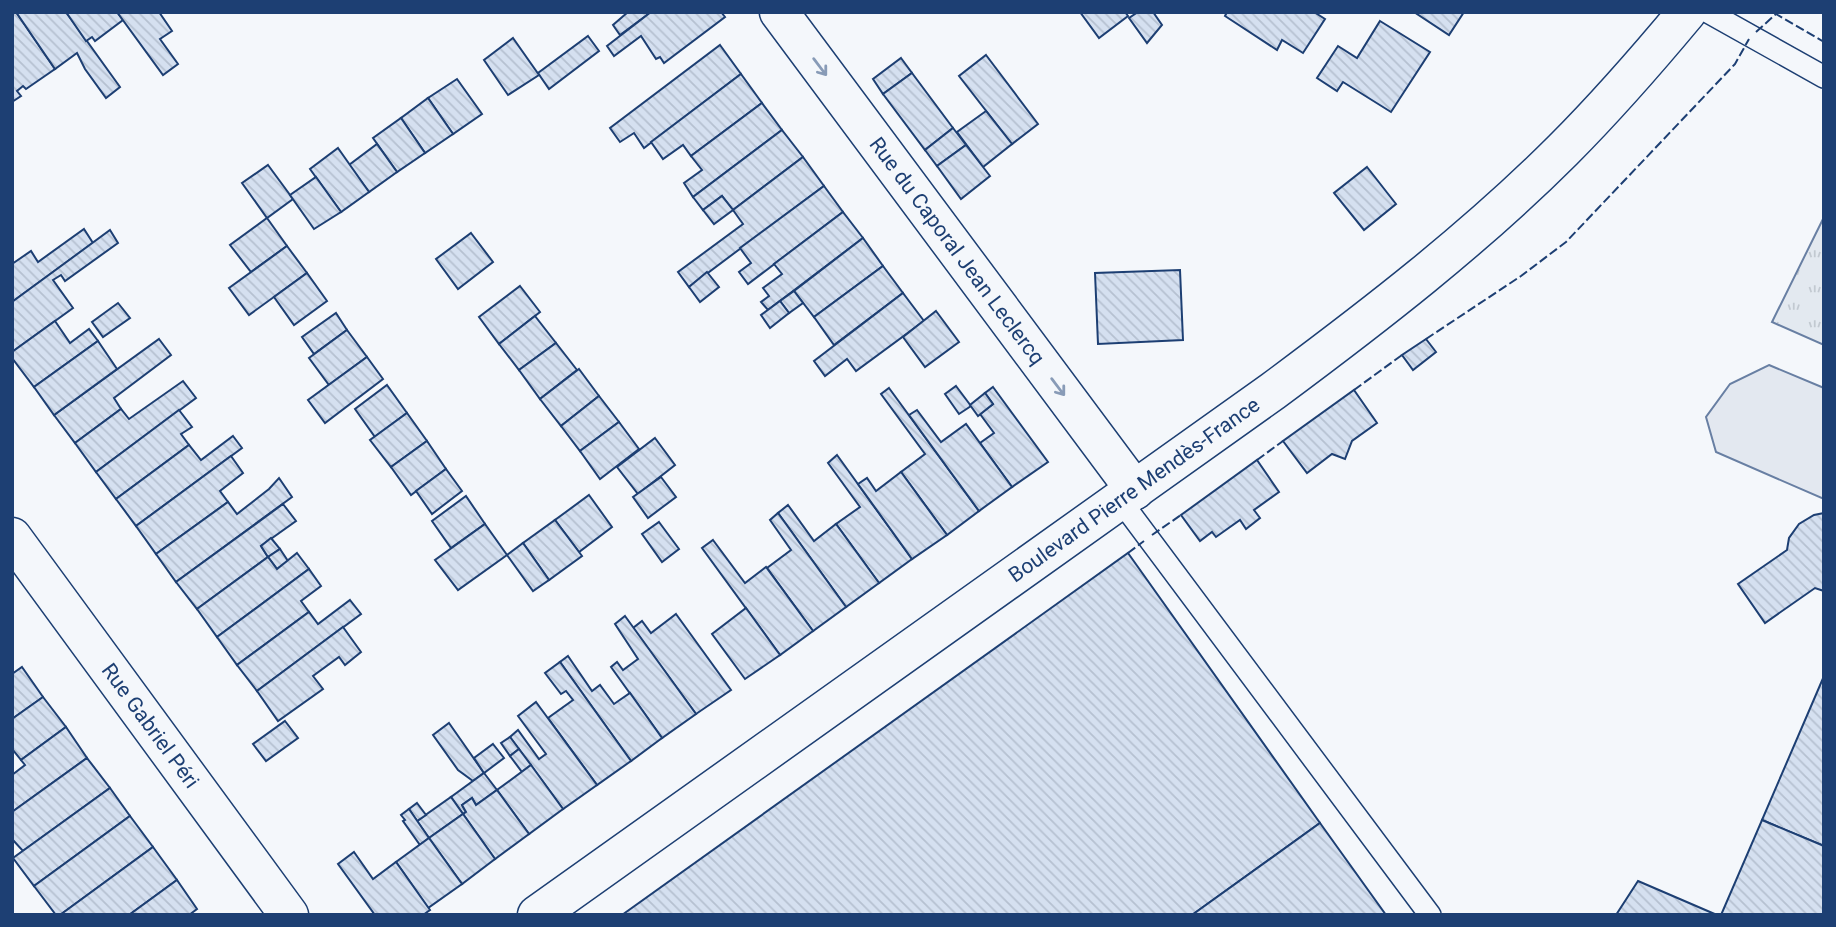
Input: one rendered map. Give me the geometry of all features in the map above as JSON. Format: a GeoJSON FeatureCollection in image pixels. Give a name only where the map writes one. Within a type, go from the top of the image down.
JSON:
{"type":"FeatureCollection","features":[{"type":"Feature","properties":{"kind":"street","name":"Rue du Caporal Jean Leclercq"},"geometry":{"type":"LineString","coordinates":[[779,12],[1128,495]]}},
{"type":"Feature","properties":{"kind":"street","name":"Boulevard Pierre Mendès-France"},"geometry":{"type":"LineString","coordinates":[[537,915],[1128,495],[1312,362],[1424,275],[1562,151],[1609,102],[1687,12]]}},
{"type":"Feature","properties":{"kind":"street","name":"Rue Gabriel Péri"},"geometry":{"type":"LineString","coordinates":[[12,537],[289,915]]}},
{"type":"Feature","properties":{"kind":"lane"},"geometry":{"type":"LineString","coordinates":[[1708,12],[1824,77]]}},
{"type":"Feature","properties":{"kind":"lane"},"geometry":{"type":"LineString","coordinates":[[1128,495],[1430,915]]}},
{"type":"Feature","properties":{"kind":"green space"},"geometry":{"type":"Polygon","coordinates":[[[1824,217],[1824,345],[1772,322],[1824,217]]]}},
{"type":"Feature","properties":{"kind":"shaded area"},"geometry":{"type":"Polygon","coordinates":[[[1769,365],[1824,388],[1824,499],[1716,452],[1706,417],[1730,384],[1769,365]]]}},
{"type":"Feature","properties":{"kind":"building"},"geometry":{"type":"Polygon","coordinates":[[[12,12],[16,12],[55,69],[26,89],[23,86],[17,91],[21,96],[12,102],[12,12]]]}},
{"type":"Feature","properties":{"kind":"building"},"geometry":{"type":"Polygon","coordinates":[[[16,12],[66,12],[120,87],[106,98],[77,53],[55,69],[16,12]]]}},
{"type":"Feature","properties":{"kind":"building"},"geometry":{"type":"Polygon","coordinates":[[[66,12],[117,12],[123,20],[95,41],[92,37],[86,41],[66,12]]]}},
{"type":"Feature","properties":{"kind":"building"},"geometry":{"type":"Polygon","coordinates":[[[117,12],[159,12],[172,31],[160,39],[178,64],[163,75],[117,12]]]}},
{"type":"Feature","properties":{"kind":"building"},"geometry":{"type":"Polygon","coordinates":[[[628,12],[651,12],[620,35],[613,25],[628,12]]]}},
{"type":"Feature","properties":{"kind":"building"},"geometry":{"type":"Polygon","coordinates":[[[651,12],[721,12],[725,17],[664,63],[660,57],[656,59],[641,36],[614,56],[607,46],[651,12]]]}},
{"type":"Feature","properties":{"kind":"building"},"geometry":{"type":"Polygon","coordinates":[[[1080,12],[1125,12],[1128,16],[1099,38],[1080,12]]]}},
{"type":"Feature","properties":{"kind":"building"},"geometry":{"type":"Polygon","coordinates":[[[1138,12],[1153,12],[1162,25],[1147,43],[1129,18],[1138,12]]]}},
{"type":"Feature","properties":{"kind":"building"},"geometry":{"type":"Polygon","coordinates":[[[1227,12],[1314,12],[1325,19],[1303,53],[1282,40],[1277,50],[1225,16],[1227,12]]]}},
{"type":"Feature","properties":{"kind":"building"},"geometry":{"type":"Polygon","coordinates":[[[1414,12],[1464,12],[1449,35],[1414,12]]]}},
{"type":"Feature","properties":{"kind":"building"},"geometry":{"type":"Polygon","coordinates":[[[1380,21],[1430,52],[1391,112],[1343,82],[1337,91],[1317,78],[1338,46],[1357,58],[1380,21]]]}},
{"type":"Feature","properties":{"kind":"building"},"geometry":{"type":"Polygon","coordinates":[[[588,36],[599,51],[549,89],[538,73],[588,36]]]}},
{"type":"Feature","properties":{"kind":"building"},"geometry":{"type":"Polygon","coordinates":[[[513,38],[539,75],[508,95],[484,60],[513,38]]]}},
{"type":"Feature","properties":{"kind":"building"},"geometry":{"type":"Polygon","coordinates":[[[720,45],[741,74],[644,148],[634,133],[620,142],[610,128],[720,45]]]}},
{"type":"Feature","properties":{"kind":"building"},"geometry":{"type":"Polygon","coordinates":[[[986,55],[1038,124],[1012,144],[959,76],[986,55]]]}},
{"type":"Feature","properties":{"kind":"building"},"geometry":{"type":"Polygon","coordinates":[[[901,58],[912,73],[883,94],[873,79],[901,58]]]}},
{"type":"Feature","properties":{"kind":"building"},"geometry":{"type":"Polygon","coordinates":[[[912,73],[953,128],[925,150],[883,94],[912,73]]]}},
{"type":"Feature","properties":{"kind":"building"},"geometry":{"type":"Polygon","coordinates":[[[741,74],[762,103],[691,156],[683,145],[663,159],[651,142],[741,74]]]}},
{"type":"Feature","properties":{"kind":"building"},"geometry":{"type":"Polygon","coordinates":[[[457,79],[482,114],[453,134],[428,98],[457,79]]]}},
{"type":"Feature","properties":{"kind":"building"},"geometry":{"type":"Polygon","coordinates":[[[428,98],[453,134],[425,153],[401,118],[428,98]]]}},
{"type":"Feature","properties":{"kind":"building"},"geometry":{"type":"Polygon","coordinates":[[[762,103],[782,130],[693,197],[684,183],[702,170],[691,156],[762,103]]]}},
{"type":"Feature","properties":{"kind":"building"},"geometry":{"type":"Polygon","coordinates":[[[986,111],[1012,144],[983,167],[957,132],[986,111]]]}},
{"type":"Feature","properties":{"kind":"building"},"geometry":{"type":"Polygon","coordinates":[[[401,118],[425,153],[397,172],[373,138],[401,118]]]}},
{"type":"Feature","properties":{"kind":"building"},"geometry":{"type":"Polygon","coordinates":[[[953,128],[966,145],[937,166],[925,150],[953,128]]]}},
{"type":"Feature","properties":{"kind":"building"},"geometry":{"type":"Polygon","coordinates":[[[782,130],[803,157],[733,210],[722,196],[703,210],[693,197],[782,130]]]}},
{"type":"Feature","properties":{"kind":"building"},"geometry":{"type":"Polygon","coordinates":[[[377,144],[397,172],[369,192],[349,165],[377,144]]]}},
{"type":"Feature","properties":{"kind":"building"},"geometry":{"type":"Polygon","coordinates":[[[966,145],[990,176],[961,199],[937,166],[966,145]]]}},
{"type":"Feature","properties":{"kind":"building"},"geometry":{"type":"Polygon","coordinates":[[[338,148],[369,192],[341,212],[310,169],[338,148]]]}},
{"type":"Feature","properties":{"kind":"building"},"geometry":{"type":"Polygon","coordinates":[[[803,157],[824,186],[689,287],[678,272],[743,224],[733,210],[803,157]]]}},
{"type":"Feature","properties":{"kind":"building"},"geometry":{"type":"Polygon","coordinates":[[[268,165],[293,199],[267,218],[242,183],[268,165]]]}},
{"type":"Feature","properties":{"kind":"building"},"geometry":{"type":"Polygon","coordinates":[[[1367,167],[1396,204],[1364,230],[1334,193],[1367,167]]]}},
{"type":"Feature","properties":{"kind":"building"},"geometry":{"type":"Polygon","coordinates":[[[316,177],[341,212],[314,229],[290,195],[316,177]]]}},
{"type":"Feature","properties":{"kind":"building"},"geometry":{"type":"Polygon","coordinates":[[[824,186],[843,212],[748,284],[739,272],[751,263],[740,248],[824,186]]]}},
{"type":"Feature","properties":{"kind":"building"},"geometry":{"type":"Polygon","coordinates":[[[722,196],[733,210],[714,224],[703,210],[722,196]]]}},
{"type":"Feature","properties":{"kind":"building"},"geometry":{"type":"Polygon","coordinates":[[[843,212],[863,238],[768,310],[761,302],[769,296],[763,288],[782,274],[774,264],[843,212]]]}},
{"type":"Feature","properties":{"kind":"building"},"geometry":{"type":"Polygon","coordinates":[[[267,218],[287,246],[251,272],[230,245],[267,218]]]}},
{"type":"Feature","properties":{"kind":"building"},"geometry":{"type":"Polygon","coordinates":[[[84,229],[93,243],[12,302],[12,264],[31,251],[38,262],[84,229]]]}},
{"type":"Feature","properties":{"kind":"building"},"geometry":{"type":"Polygon","coordinates":[[[110,230],[118,243],[65,281],[61,275],[53,280],[73,308],[12,352],[12,302],[110,230]]]}},
{"type":"Feature","properties":{"kind":"building"},"geometry":{"type":"Polygon","coordinates":[[[471,233],[493,262],[458,289],[436,259],[471,233]]]}},
{"type":"Feature","properties":{"kind":"building"},"geometry":{"type":"Polygon","coordinates":[[[863,238],[883,266],[814,317],[794,291],[863,238]]]}},
{"type":"Feature","properties":{"kind":"building"},"geometry":{"type":"Polygon","coordinates":[[[287,246],[307,273],[249,315],[229,288],[287,246]]]}},
{"type":"Feature","properties":{"kind":"building"},"geometry":{"type":"Polygon","coordinates":[[[883,266],[903,293],[834,345],[814,317],[883,266]]]}},
{"type":"Feature","properties":{"kind":"building"},"geometry":{"type":"Polygon","coordinates":[[[1180,270],[1183,340],[1098,344],[1095,273],[1180,270]]]}},
{"type":"Feature","properties":{"kind":"building"},"geometry":{"type":"Polygon","coordinates":[[[707,272],[719,287],[700,302],[689,287],[707,272]]]}},
{"type":"Feature","properties":{"kind":"building"},"geometry":{"type":"Polygon","coordinates":[[[307,273],[327,301],[294,325],[274,297],[307,273]]]}},
{"type":"Feature","properties":{"kind":"building"},"geometry":{"type":"Polygon","coordinates":[[[520,286],[540,312],[499,344],[479,317],[520,286]]]}},
{"type":"Feature","properties":{"kind":"building"},"geometry":{"type":"Polygon","coordinates":[[[794,291],[803,303],[789,313],[780,301],[794,291]]]}},
{"type":"Feature","properties":{"kind":"building"},"geometry":{"type":"Polygon","coordinates":[[[903,293],[924,321],[856,371],[847,359],[825,376],[814,361],[903,293]]]}},
{"type":"Feature","properties":{"kind":"building"},"geometry":{"type":"Polygon","coordinates":[[[780,301],[789,313],[770,328],[761,315],[780,301]]]}},
{"type":"Feature","properties":{"kind":"building"},"geometry":{"type":"Polygon","coordinates":[[[118,303],[130,318],[103,337],[92,322],[118,303]]]}},
{"type":"Feature","properties":{"kind":"building"},"geometry":{"type":"Polygon","coordinates":[[[936,311],[959,342],[925,367],[903,337],[936,311]]]}},
{"type":"Feature","properties":{"kind":"building"},"geometry":{"type":"Polygon","coordinates":[[[336,313],[347,330],[314,354],[302,337],[336,313]]]}},
{"type":"Feature","properties":{"kind":"building"},"geometry":{"type":"Polygon","coordinates":[[[535,316],[556,343],[519,370],[499,344],[535,316]]]}},
{"type":"Feature","properties":{"kind":"building"},"geometry":{"type":"Polygon","coordinates":[[[55,321],[70,343],[89,329],[98,341],[34,387],[12,358],[12,352],[55,321]]]}},
{"type":"Feature","properties":{"kind":"building"},"geometry":{"type":"Polygon","coordinates":[[[347,330],[367,357],[329,385],[309,358],[347,330]]]}},
{"type":"Feature","properties":{"kind":"building"},"geometry":{"type":"Polygon","coordinates":[[[159,339],[171,355],[114,398],[121,409],[75,443],[54,415],[159,339]]]}},
{"type":"Feature","properties":{"kind":"building"},"geometry":{"type":"Polygon","coordinates":[[[1426,339],[1436,352],[1413,370],[1402,355],[1426,339]]]}},
{"type":"Feature","properties":{"kind":"building"},"geometry":{"type":"Polygon","coordinates":[[[98,341],[117,369],[54,415],[34,387],[98,341]]]}},
{"type":"Feature","properties":{"kind":"building"},"geometry":{"type":"Polygon","coordinates":[[[556,343],[577,370],[540,399],[519,370],[556,343]]]}},
{"type":"Feature","properties":{"kind":"building"},"geometry":{"type":"Polygon","coordinates":[[[367,357],[383,379],[325,423],[308,400],[367,357]]]}},
{"type":"Feature","properties":{"kind":"building"},"geometry":{"type":"Polygon","coordinates":[[[579,369],[599,396],[561,426],[540,399],[579,369]]]}},
{"type":"Feature","properties":{"kind":"building"},"geometry":{"type":"Polygon","coordinates":[[[183,381],[196,398],[96,472],[75,443],[121,409],[129,419],[183,381]]]}},
{"type":"Feature","properties":{"kind":"building"},"geometry":{"type":"Polygon","coordinates":[[[387,385],[407,413],[375,437],[355,409],[387,385]]]}},
{"type":"Feature","properties":{"kind":"building"},"geometry":{"type":"Polygon","coordinates":[[[956,386],[971,406],[959,414],[945,394],[956,386]]]}},
{"type":"Feature","properties":{"kind":"building"},"geometry":{"type":"Polygon","coordinates":[[[993,387],[1048,462],[1012,487],[980,443],[994,433],[980,414],[993,404],[985,393],[993,387]]]}},
{"type":"Feature","properties":{"kind":"building"},"geometry":{"type":"Polygon","coordinates":[[[889,388],[979,511],[947,535],[901,472],[925,454],[881,394],[889,388]]]}},
{"type":"Feature","properties":{"kind":"building"},"geometry":{"type":"Polygon","coordinates":[[[1354,390],[1377,423],[1352,441],[1345,459],[1332,454],[1307,473],[1283,441],[1354,390]]]}},
{"type":"Feature","properties":{"kind":"building"},"geometry":{"type":"Polygon","coordinates":[[[985,393],[993,404],[978,416],[970,405],[985,393]]]}},
{"type":"Feature","properties":{"kind":"building"},"geometry":{"type":"Polygon","coordinates":[[[599,396],[619,422],[580,451],[561,426],[599,396]]]}},
{"type":"Feature","properties":{"kind":"building"},"geometry":{"type":"Polygon","coordinates":[[[179,410],[192,427],[181,434],[189,445],[116,499],[96,472],[179,410]]]}},
{"type":"Feature","properties":{"kind":"building"},"geometry":{"type":"Polygon","coordinates":[[[917,410],[941,442],[966,424],[1012,487],[979,511],[909,415],[917,410]]]}},
{"type":"Feature","properties":{"kind":"building"},"geometry":{"type":"Polygon","coordinates":[[[407,413],[427,441],[391,467],[370,440],[407,413]]]}},
{"type":"Feature","properties":{"kind":"building"},"geometry":{"type":"Polygon","coordinates":[[[619,422],[639,449],[600,479],[580,451],[619,422]]]}},
{"type":"Feature","properties":{"kind":"building"},"geometry":{"type":"Polygon","coordinates":[[[233,436],[242,448],[136,526],[116,499],[189,445],[201,460],[233,436]]]}},
{"type":"Feature","properties":{"kind":"building"},"geometry":{"type":"Polygon","coordinates":[[[655,438],[675,465],[638,494],[617,467],[655,438]]]}},
{"type":"Feature","properties":{"kind":"building"},"geometry":{"type":"Polygon","coordinates":[[[427,441],[446,469],[411,495],[391,467],[427,441]]]}},
{"type":"Feature","properties":{"kind":"building"},"geometry":{"type":"Polygon","coordinates":[[[837,455],[912,559],[879,583],[836,524],[860,507],[828,463],[837,455]]]}},
{"type":"Feature","properties":{"kind":"building"},"geometry":{"type":"Polygon","coordinates":[[[231,456],[243,473],[220,491],[228,502],[156,554],[136,526],[231,456]]]}},
{"type":"Feature","properties":{"kind":"building"},"geometry":{"type":"Polygon","coordinates":[[[1257,460],[1279,492],[1254,510],[1260,518],[1246,529],[1240,520],[1216,537],[1212,532],[1200,541],[1181,515],[1257,460]]]}},
{"type":"Feature","properties":{"kind":"building"},"geometry":{"type":"Polygon","coordinates":[[[446,469],[462,491],[432,514],[416,491],[446,469]]]}},
{"type":"Feature","properties":{"kind":"building"},"geometry":{"type":"Polygon","coordinates":[[[901,472],[947,535],[912,559],[858,484],[867,478],[876,491],[901,472]]]}},
{"type":"Feature","properties":{"kind":"building"},"geometry":{"type":"Polygon","coordinates":[[[661,477],[676,497],[648,518],[633,497],[661,477]]]}},
{"type":"Feature","properties":{"kind":"building"},"geometry":{"type":"Polygon","coordinates":[[[279,478],[292,497],[176,582],[156,554],[228,502],[237,514],[279,478]]]}},
{"type":"Feature","properties":{"kind":"building"},"geometry":{"type":"Polygon","coordinates":[[[589,495],[612,527],[579,552],[555,520],[589,495]]]}},
{"type":"Feature","properties":{"kind":"building"},"geometry":{"type":"Polygon","coordinates":[[[466,496],[485,524],[451,548],[432,521],[466,496]]]}},
{"type":"Feature","properties":{"kind":"building"},"geometry":{"type":"Polygon","coordinates":[[[283,504],[296,521],[261,546],[268,557],[197,609],[176,582],[283,504]]]}},
{"type":"Feature","properties":{"kind":"building"},"geometry":{"type":"Polygon","coordinates":[[[788,505],[814,541],[836,524],[879,583],[846,607],[778,513],[788,505]]]}},
{"type":"Feature","properties":{"kind":"building"},"geometry":{"type":"Polygon","coordinates":[[[778,513],[846,607],[813,631],[767,568],[791,550],[770,520],[778,513]]]}},
{"type":"Feature","properties":{"kind":"building"},"geometry":{"type":"Polygon","coordinates":[[[1824,513],[1824,591],[1815,588],[1765,623],[1738,584],[1787,550],[1789,538],[1799,524],[1814,515],[1824,513]]]}},
{"type":"Feature","properties":{"kind":"building"},"geometry":{"type":"Polygon","coordinates":[[[555,520],[582,556],[549,580],[523,543],[555,520]]]}},
{"type":"Feature","properties":{"kind":"building"},"geometry":{"type":"Polygon","coordinates":[[[659,522],[679,549],[662,562],[642,534],[659,522]]]}},
{"type":"Feature","properties":{"kind":"building"},"geometry":{"type":"Polygon","coordinates":[[[485,524],[507,555],[458,590],[435,560],[485,524]]]}},
{"type":"Feature","properties":{"kind":"building"},"geometry":{"type":"Polygon","coordinates":[[[271,538],[280,549],[268,557],[261,546],[271,538]]]}},
{"type":"Feature","properties":{"kind":"building"},"geometry":{"type":"Polygon","coordinates":[[[713,540],[745,583],[766,567],[813,631],[780,655],[702,548],[713,540]]]}},
{"type":"Feature","properties":{"kind":"building"},"geometry":{"type":"Polygon","coordinates":[[[523,543],[549,580],[533,591],[507,555],[523,543]]]}},
{"type":"Feature","properties":{"kind":"building"},"geometry":{"type":"Polygon","coordinates":[[[280,549],[288,561],[277,569],[268,557],[280,549]]]}},
{"type":"Feature","properties":{"kind":"building"},"geometry":{"type":"Polygon","coordinates":[[[297,553],[309,569],[217,637],[197,609],[268,557],[277,569],[297,553]]]}},
{"type":"Feature","properties":{"kind":"building"},"geometry":{"type":"Polygon","coordinates":[[[1128,553],[1320,823],[1192,915],[622,915],[1128,553]]]}},
{"type":"Feature","properties":{"kind":"building"},"geometry":{"type":"Polygon","coordinates":[[[309,569],[321,586],[301,601],[309,612],[237,665],[217,637],[309,569]]]}},
{"type":"Feature","properties":{"kind":"building"},"geometry":{"type":"Polygon","coordinates":[[[350,600],[361,614],[257,691],[237,665],[309,612],[318,624],[350,600]]]}},
{"type":"Feature","properties":{"kind":"building"},"geometry":{"type":"Polygon","coordinates":[[[746,608],[780,655],[745,679],[712,634],[746,608]]]}},
{"type":"Feature","properties":{"kind":"building"},"geometry":{"type":"Polygon","coordinates":[[[676,614],[731,690],[696,714],[633,628],[642,621],[651,633],[676,614]]]}},
{"type":"Feature","properties":{"kind":"building"},"geometry":{"type":"Polygon","coordinates":[[[625,616],[696,714],[662,738],[611,667],[617,662],[623,670],[638,659],[615,624],[625,616]]]}},
{"type":"Feature","properties":{"kind":"building"},"geometry":{"type":"Polygon","coordinates":[[[343,627],[361,652],[345,665],[339,657],[313,676],[323,689],[278,721],[257,691],[343,627]]]}},
{"type":"Feature","properties":{"kind":"building"},"geometry":{"type":"Polygon","coordinates":[[[568,656],[592,691],[600,685],[614,704],[630,693],[662,738],[631,761],[560,662],[568,656]]]}},
{"type":"Feature","properties":{"kind":"building"},"geometry":{"type":"Polygon","coordinates":[[[560,662],[631,761],[597,785],[548,718],[573,700],[566,691],[561,694],[545,673],[560,662]]]}},
{"type":"Feature","properties":{"kind":"building"},"geometry":{"type":"Polygon","coordinates":[[[22,667],[43,697],[12,719],[12,674],[22,667]]]}},
{"type":"Feature","properties":{"kind":"building"},"geometry":{"type":"Polygon","coordinates":[[[1824,676],[1824,846],[1762,820],[1824,676]]]}},
{"type":"Feature","properties":{"kind":"building"},"geometry":{"type":"Polygon","coordinates":[[[43,697],[66,727],[21,760],[12,749],[12,719],[43,697]]]}},
{"type":"Feature","properties":{"kind":"building"},"geometry":{"type":"Polygon","coordinates":[[[536,702],[597,785],[563,809],[510,737],[518,730],[539,759],[546,754],[518,716],[536,702]]]}},
{"type":"Feature","properties":{"kind":"building"},"geometry":{"type":"Polygon","coordinates":[[[285,721],[298,738],[266,761],[253,744],[285,721]]]}},
{"type":"Feature","properties":{"kind":"building"},"geometry":{"type":"Polygon","coordinates":[[[449,723],[484,773],[473,781],[458,770],[433,735],[449,723]]]}},
{"type":"Feature","properties":{"kind":"building"},"geometry":{"type":"Polygon","coordinates":[[[66,727],[87,758],[12,812],[12,775],[25,765],[21,760],[66,727]]]}},
{"type":"Feature","properties":{"kind":"building"},"geometry":{"type":"Polygon","coordinates":[[[510,737],[519,749],[510,756],[501,743],[510,737]]]}},
{"type":"Feature","properties":{"kind":"building"},"geometry":{"type":"Polygon","coordinates":[[[493,744],[504,758],[484,773],[474,758],[493,744]]]}},
{"type":"Feature","properties":{"kind":"building"},"geometry":{"type":"Polygon","coordinates":[[[519,749],[531,765],[522,772],[510,756],[519,749]]]}},
{"type":"Feature","properties":{"kind":"building"},"geometry":{"type":"Polygon","coordinates":[[[87,758],[110,788],[23,851],[12,839],[12,812],[87,758]]]}},
{"type":"Feature","properties":{"kind":"building"},"geometry":{"type":"Polygon","coordinates":[[[531,765],[563,809],[529,834],[497,790],[531,765]]]}},
{"type":"Feature","properties":{"kind":"building"},"geometry":{"type":"Polygon","coordinates":[[[484,773],[497,790],[476,805],[472,798],[462,805],[466,812],[463,814],[451,797],[484,773]]]}},
{"type":"Feature","properties":{"kind":"building"},"geometry":{"type":"Polygon","coordinates":[[[110,788],[130,816],[34,886],[13,858],[110,788]]]}},
{"type":"Feature","properties":{"kind":"building"},"geometry":{"type":"Polygon","coordinates":[[[497,790],[529,834],[495,859],[463,814],[466,812],[462,805],[472,798],[476,805],[497,790]]]}},
{"type":"Feature","properties":{"kind":"building"},"geometry":{"type":"Polygon","coordinates":[[[451,797],[463,814],[429,838],[417,821],[451,797]]]}},
{"type":"Feature","properties":{"kind":"building"},"geometry":{"type":"Polygon","coordinates":[[[417,803],[426,815],[417,821],[409,809],[417,803]]]}},
{"type":"Feature","properties":{"kind":"building"},"geometry":{"type":"Polygon","coordinates":[[[409,809],[429,838],[420,845],[401,815],[409,809]]]}},
{"type":"Feature","properties":{"kind":"building"},"geometry":{"type":"Polygon","coordinates":[[[463,814],[495,859],[462,884],[429,838],[463,814]]]}},
{"type":"Feature","properties":{"kind":"building"},"geometry":{"type":"Polygon","coordinates":[[[130,816],[153,847],[60,915],[56,915],[34,886],[130,816]]]}},
{"type":"Feature","properties":{"kind":"building"},"geometry":{"type":"Polygon","coordinates":[[[1762,820],[1824,846],[1824,915],[1721,915],[1762,820]]]}},
{"type":"Feature","properties":{"kind":"building"},"geometry":{"type":"Polygon","coordinates":[[[1320,823],[1386,915],[1192,915],[1320,823]]]}},
{"type":"Feature","properties":{"kind":"building"},"geometry":{"type":"Polygon","coordinates":[[[429,838],[462,884],[428,908],[396,862],[429,838]]]}},
{"type":"Feature","properties":{"kind":"building"},"geometry":{"type":"Polygon","coordinates":[[[153,847],[177,880],[129,915],[60,915],[153,847]]]}},
{"type":"Feature","properties":{"kind":"building"},"geometry":{"type":"Polygon","coordinates":[[[354,852],[373,879],[396,862],[430,910],[423,915],[375,915],[338,864],[354,852]]]}},
{"type":"Feature","properties":{"kind":"building"},"geometry":{"type":"Polygon","coordinates":[[[177,880],[197,909],[189,915],[129,915],[177,880]]]}},
{"type":"Feature","properties":{"kind":"building"},"geometry":{"type":"Polygon","coordinates":[[[1638,881],[1717,915],[1616,915],[1638,881]]]}},
{"type":"Feature","properties":{"kind":"fence"},"geometry":{"type":"LineString","coordinates":[[1756,32],[1776,14],[1824,42]]}},
{"type":"Feature","properties":{"kind":"fence"},"geometry":{"type":"LineString","coordinates":[[1426,339],[1521,276],[1566,242],[1735,64],[1749,39]]}},
{"type":"Feature","properties":{"kind":"fence"},"geometry":{"type":"LineString","coordinates":[[1354,390],[1402,355]]}},
{"type":"Feature","properties":{"kind":"fence"},"geometry":{"type":"LineString","coordinates":[[1257,460],[1283,441]]}},
{"type":"Feature","properties":{"kind":"fence"},"geometry":{"type":"LineString","coordinates":[[1152,535],[1181,515]]}},
{"type":"Feature","properties":{"kind":"fence"},"geometry":{"type":"LineString","coordinates":[[1128,553],[1144,541]]}}]}
